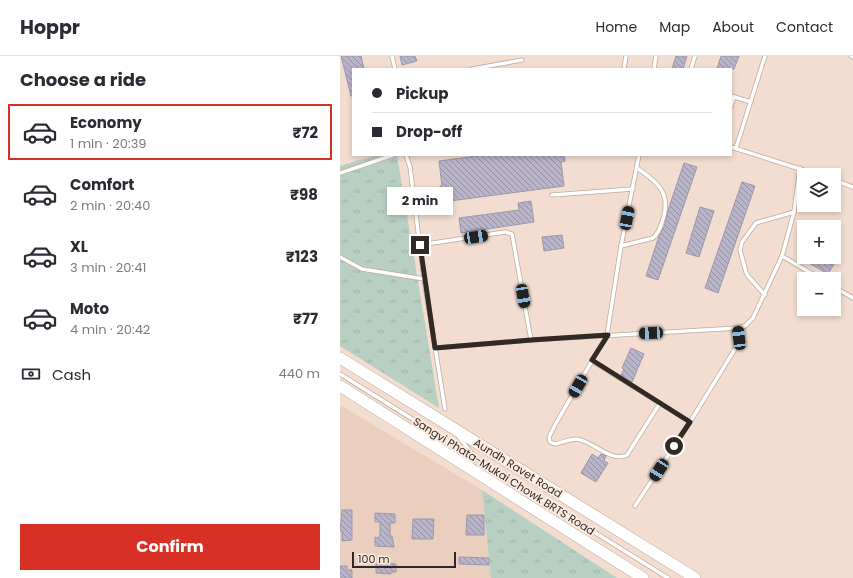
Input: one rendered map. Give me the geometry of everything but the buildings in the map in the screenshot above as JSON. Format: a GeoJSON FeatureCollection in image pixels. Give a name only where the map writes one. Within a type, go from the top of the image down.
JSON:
{"type":"FeatureCollection","features":[{"type":"Feature","properties":{"kind":"main road","name":"Aundh Ravet Road"},"geometry":{"type":"LineString","coordinates":[[340,358],[695,578]]}},
{"type":"Feature","properties":{"kind":"main road"},"geometry":{"type":"LineString","coordinates":[[340,386],[643,578]]}},
{"type":"Feature","properties":{"kind":"lane"},"geometry":{"type":"LineString","coordinates":[[392,56],[395,68]]}},
{"type":"Feature","properties":{"kind":"lane"},"geometry":{"type":"LineString","coordinates":[[624,68],[626,56]]}},
{"type":"Feature","properties":{"kind":"lane"},"geometry":{"type":"LineString","coordinates":[[654,68],[656,56]]}},
{"type":"Feature","properties":{"kind":"lane"},"geometry":{"type":"LineString","coordinates":[[691,68],[695,56]]}},
{"type":"Feature","properties":{"kind":"lane"},"geometry":{"type":"LineString","coordinates":[[736,148],[765,56]]}},
{"type":"Feature","properties":{"kind":"lane"},"geometry":{"type":"LineString","coordinates":[[478,68],[522,60]]}},
{"type":"Feature","properties":{"kind":"lane"},"geometry":{"type":"LineString","coordinates":[[732,96],[750,102]]}},
{"type":"Feature","properties":{"kind":"lane"},"geometry":{"type":"LineString","coordinates":[[732,147],[800,168]]}},
{"type":"Feature","properties":{"kind":"lane"},"geometry":{"type":"LineString","coordinates":[[340,173],[390,156]]}},
{"type":"Feature","properties":{"kind":"lane"},"geometry":{"type":"LineString","coordinates":[[406,156],[410,167],[424,279],[445,409]]}},
{"type":"Feature","properties":{"kind":"lane"},"geometry":{"type":"LineString","coordinates":[[639,156],[621,246],[608,335],[555,425],[549,437],[550,442],[551,444],[555,444],[577,439],[615,456],[623,457],[626,455],[660,403]]}},
{"type":"Feature","properties":{"kind":"lane"},"geometry":{"type":"LineString","coordinates":[[621,246],[653,238],[657,235],[664,216],[666,204],[665,194],[655,180],[637,168]]}},
{"type":"Feature","properties":{"kind":"lane"},"geometry":{"type":"LineString","coordinates":[[841,183],[853,187]]}},
{"type":"Feature","properties":{"kind":"lane"},"geometry":{"type":"LineString","coordinates":[[552,195],[633,189]]}},
{"type":"Feature","properties":{"kind":"lane"},"geometry":{"type":"LineString","coordinates":[[435,348],[531,340],[738,328],[745,326],[750,322],[765,294],[782,256],[794,212],[797,190]]}},
{"type":"Feature","properties":{"kind":"lane"},"geometry":{"type":"LineString","coordinates":[[765,294],[746,272],[740,250],[742,242],[756,223],[794,212]]}},
{"type":"Feature","properties":{"kind":"lane"},"geometry":{"type":"LineString","coordinates":[[420,245],[505,232],[512,234],[531,340]]}},
{"type":"Feature","properties":{"kind":"lane"},"geometry":{"type":"LineString","coordinates":[[340,256],[362,269],[424,279]]}},
{"type":"Feature","properties":{"kind":"lane"},"geometry":{"type":"LineString","coordinates":[[782,256],[809,272]]}},
{"type":"Feature","properties":{"kind":"lane"},"geometry":{"type":"LineString","coordinates":[[841,291],[853,298]]}},
{"type":"Feature","properties":{"kind":"lane"},"geometry":{"type":"LineString","coordinates":[[635,506],[690,422],[738,344],[738,328]]}},
{"type":"Feature","properties":{"kind":"lane"},"geometry":{"type":"LineString","coordinates":[[592,360],[690,422]]}},
{"type":"Feature","properties":{"kind":"lane","name":"Sangvi Phata-Mukai Chowk BRTS Road"},"geometry":{"type":"LineString","coordinates":[[340,374],[668,578]]}},
{"type":"Feature","properties":{"kind":"lane"},"geometry":{"type":"LineString","coordinates":[[450,426],[477,460]]}},
{"type":"Feature","properties":{"kind":"shaded area"},"geometry":{"type":"Polygon","coordinates":[[[340,405],[482,490],[491,578],[340,578],[340,405]]]}},
{"type":"Feature","properties":{"kind":"green space"},"geometry":{"type":"Polygon","coordinates":[[[373,156],[397,156],[439,408],[340,346],[340,166],[373,156]]]}},
{"type":"Feature","properties":{"kind":"green space"},"geometry":{"type":"Polygon","coordinates":[[[482,490],[617,578],[491,578],[482,490]]]}},
{"type":"Feature","properties":{"kind":"route"},"geometry":{"type":"LineString","coordinates":[[420,245],[435,348],[608,335],[592,360],[690,422],[674,446]]}}]}
